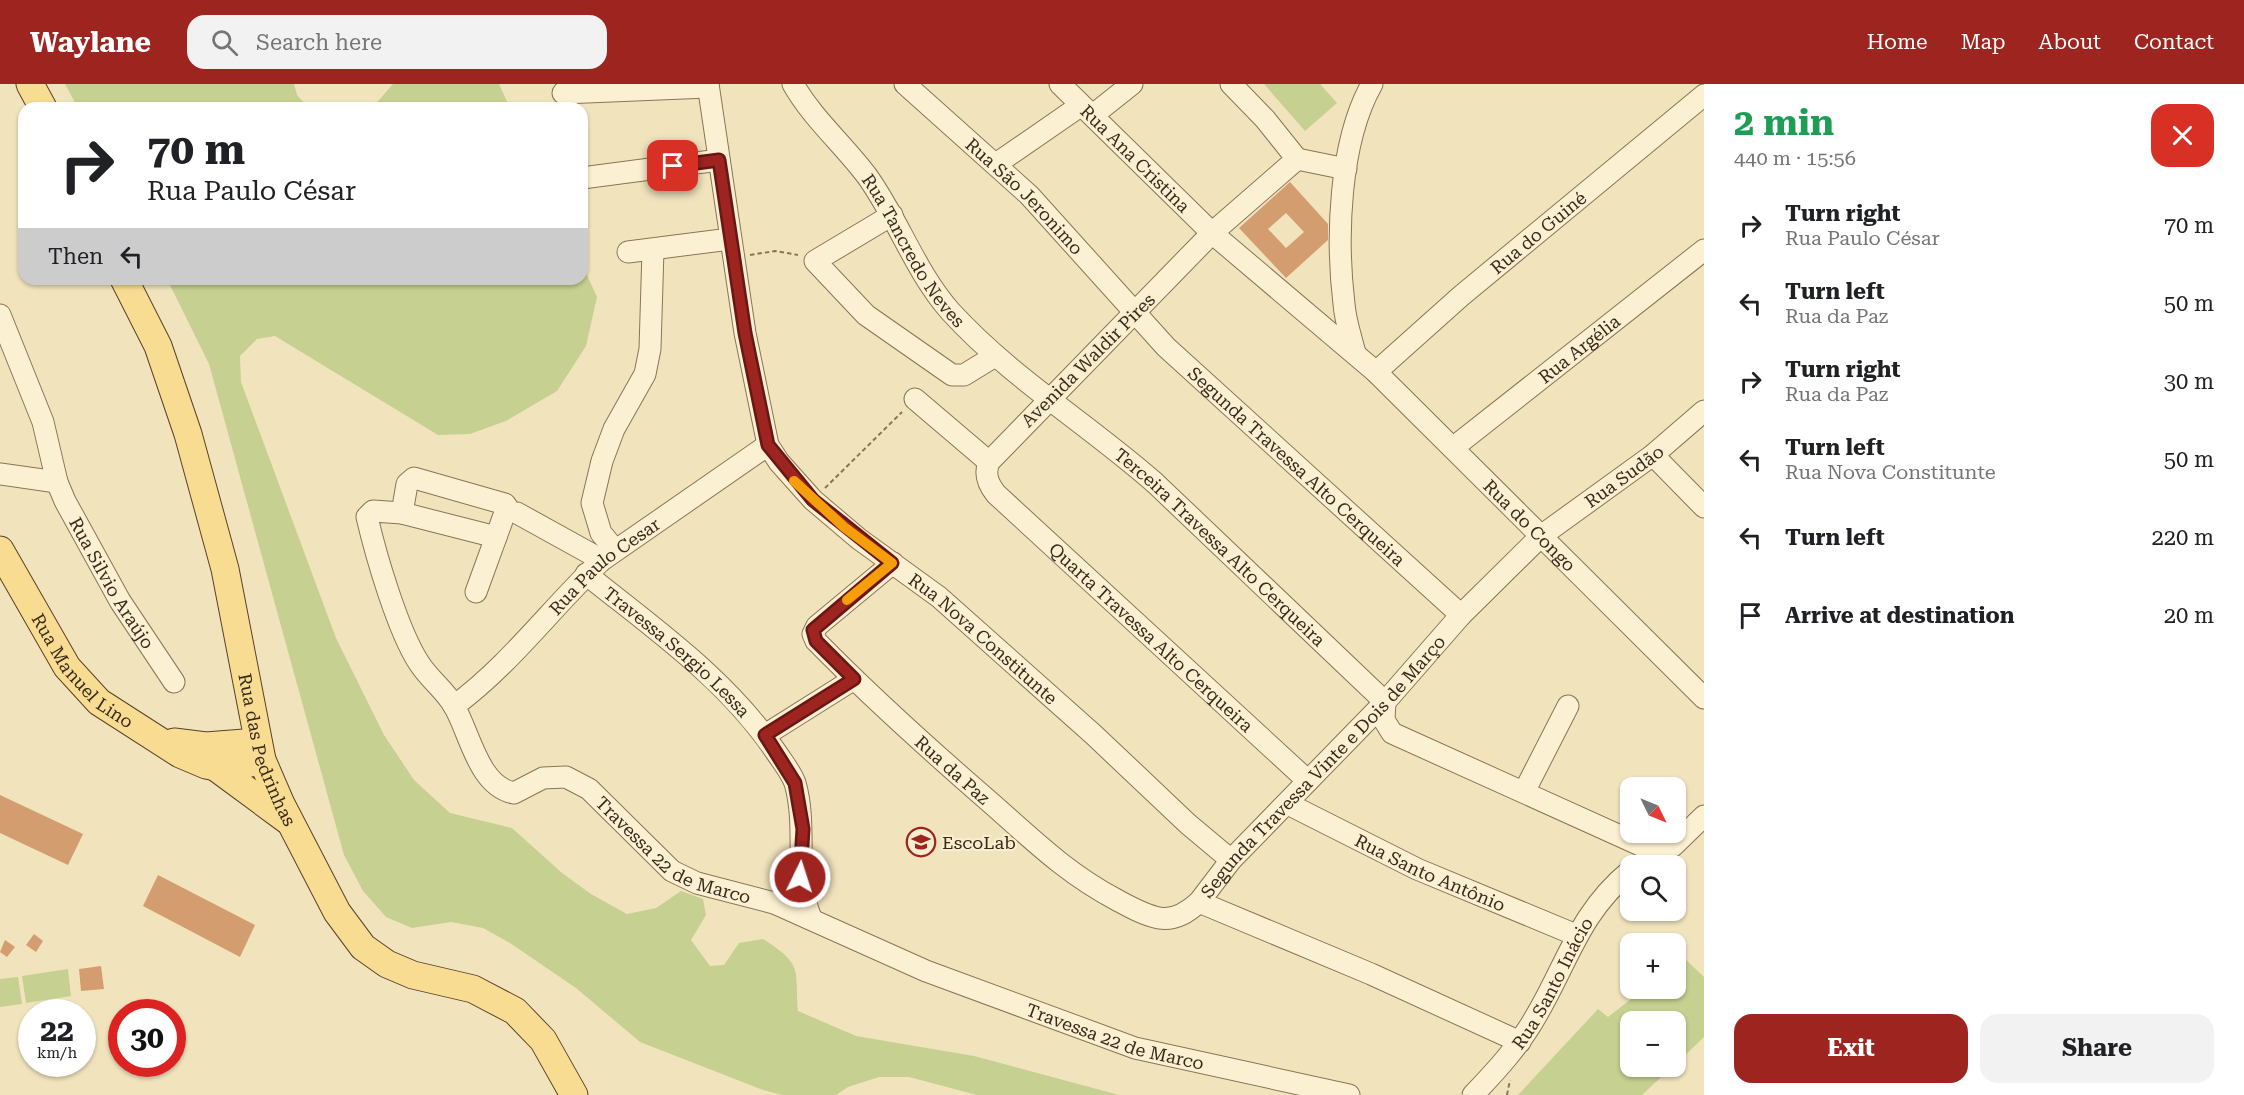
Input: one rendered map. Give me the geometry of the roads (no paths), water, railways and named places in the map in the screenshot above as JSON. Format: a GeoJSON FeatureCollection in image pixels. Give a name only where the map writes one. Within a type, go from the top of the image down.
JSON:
{"type":"FeatureCollection","features":[{"type":"Feature","properties":{"kind":"main road"},"geometry":{"type":"LineString","coordinates":[[30,84],[40,102]]}},
{"type":"Feature","properties":{"kind":"main road","name":"Rua das Pedrinhas"},"geometry":{"type":"LineString","coordinates":[[127,285],[158,346],[185,424],[225,568],[260,751],[290,822],[336,912],[363,947],[400,971],[473,989],[515,1011],[543,1040],[574,1095]]}},
{"type":"Feature","properties":{"kind":"main road","name":"Rua Manuel Lino"},"geometry":{"type":"LineString","coordinates":[[0,550],[77,681],[112,712],[153,735],[218,757],[234,768],[260,751]]}},
{"type":"Feature","properties":{"kind":"main road","name":"Rua Manuel Lino"},"geometry":{"type":"LineString","coordinates":[[0,582],[26,596]]}},
{"type":"Feature","properties":{"kind":"main road"},"geometry":{"type":"LineString","coordinates":[[252,705],[218,757],[290,822]]}},
{"type":"Feature","properties":{"kind":"street","name":"Rua Tancredo Neves"},"geometry":{"type":"LineString","coordinates":[[793,84],[810,112],[864,173],[892,215],[922,272],[941,300],[995,356],[1050,398]]}},
{"type":"Feature","properties":{"kind":"street","name":"Rua São Jeronimo"},"geometry":{"type":"LineString","coordinates":[[905,84],[1029,195],[1134,314]]}},
{"type":"Feature","properties":{"kind":"street","name":"Rua Ana Cristina"},"geometry":{"type":"LineString","coordinates":[[1060,84],[1212,232]]}},
{"type":"Feature","properties":{"kind":"street"},"geometry":{"type":"LineString","coordinates":[[996,164],[1132,84]]}},
{"type":"Feature","properties":{"kind":"street"},"geometry":{"type":"LineString","coordinates":[[1231,84],[1265,119],[1298,159],[1346,169]]}},
{"type":"Feature","properties":{"kind":"street"},"geometry":{"type":"LineString","coordinates":[[1355,353],[1344,307],[1340,268],[1346,169],[1356,122],[1372,84]]}},
{"type":"Feature","properties":{"kind":"street"},"geometry":{"type":"LineString","coordinates":[[563,93],[708,85]]}},
{"type":"Feature","properties":{"kind":"street","name":"Rua Nova Constitunte"},"geometry":{"type":"LineString","coordinates":[[708,85],[745,333],[768,445],[790,476],[813,500],[939,597],[1094,735],[1188,824],[1231,860]]}},
{"type":"Feature","properties":{"kind":"street","name":"Rua do Guiné"},"geometry":{"type":"LineString","coordinates":[[1377,372],[1461,296],[1704,95]]}},
{"type":"Feature","properties":{"kind":"street","name":"Avenida Waldir Pires"},"geometry":{"type":"LineString","coordinates":[[988,462],[1212,232],[1298,159]]}},
{"type":"Feature","properties":{"kind":"street"},"geometry":{"type":"LineString","coordinates":[[588,177],[719,160]]}},
{"type":"Feature","properties":{"kind":"street"},"geometry":{"type":"LineString","coordinates":[[892,215],[814,261],[866,315],[952,375],[964,375],[995,356]]}},
{"type":"Feature","properties":{"kind":"street","name":"Rua do Congo"},"geometry":{"type":"LineString","coordinates":[[1212,232],[1377,372],[1704,698]]}},
{"type":"Feature","properties":{"kind":"street"},"geometry":{"type":"LineString","coordinates":[[628,252],[732,248]]}},
{"type":"Feature","properties":{"kind":"street"},"geometry":{"type":"LineString","coordinates":[[496,537],[402,513],[407,484],[414,478],[502,502],[601,561],[601,533],[592,503],[602,462],[614,429],[645,374],[648,362],[653,250]]}},
{"type":"Feature","properties":{"kind":"street","name":"Rua Argélia"},"geometry":{"type":"LineString","coordinates":[[1454,447],[1704,250]]}},
{"type":"Feature","properties":{"kind":"street","name":"Segunda Travessa Alto Cerqueira"},"geometry":{"type":"LineString","coordinates":[[1134,314],[1166,347],[1461,615]]}},
{"type":"Feature","properties":{"kind":"street","name":"Rua Silvio Araújo"},"geometry":{"type":"LineString","coordinates":[[0,315],[43,422],[57,482],[64,501],[120,601],[174,682]]}},
{"type":"Feature","properties":{"kind":"street","name":"Terceira Travessa Alto Cerqueira"},"geometry":{"type":"LineString","coordinates":[[1050,398],[1155,483],[1385,702]]}},
{"type":"Feature","properties":{"kind":"street"},"geometry":{"type":"LineString","coordinates":[[915,399],[988,462]]}},
{"type":"Feature","properties":{"kind":"street","name":"Rua Sudão"},"geometry":{"type":"LineString","coordinates":[[1541,536],[1653,455],[1704,411]]}},
{"type":"Feature","properties":{"kind":"street","name":"Rua Paulo Cesar"},"geometry":{"type":"LineString","coordinates":[[454,706],[500,669],[601,561],[768,445]]}},
{"type":"Feature","properties":{"kind":"street"},"geometry":{"type":"LineString","coordinates":[[1653,455],[1704,507]]}},
{"type":"Feature","properties":{"kind":"street","name":"Quarta Travessa Alto Cerqueira"},"geometry":{"type":"LineString","coordinates":[[988,462],[986,474],[996,494],[1308,781]]}},
{"type":"Feature","properties":{"kind":"street"},"geometry":{"type":"LineString","coordinates":[[0,474],[57,482]]}},
{"type":"Feature","properties":{"kind":"street"},"geometry":{"type":"LineString","coordinates":[[476,592],[496,537],[512,510]]}},
{"type":"Feature","properties":{"kind":"street","name":"Travessa 22 de Marco"},"geometry":{"type":"LineString","coordinates":[[402,513],[373,511],[368,517],[373,544],[414,654],[425,672],[454,706],[480,762],[500,790],[514,793],[543,778],[555,775],[581,782],[672,871],[697,883],[757,898],[811,918],[926,971],[1135,1048],[1349,1095]]}},
{"type":"Feature","properties":{"kind":"street","name":"Segunda Travessa Vinte e Dois de Março"},"geometry":{"type":"LineString","coordinates":[[1520,1042],[1371,974],[1199,902],[1231,860],[1385,702],[1461,615],[1541,536]]}},
{"type":"Feature","properties":{"kind":"street","name":"Travessa Sergio Lessa"},"geometry":{"type":"LineString","coordinates":[[601,561],[765,735],[795,783],[803,829],[800,877],[811,918]]}},
{"type":"Feature","properties":{"kind":"street","name":"Rua da Paz"},"geometry":{"type":"LineString","coordinates":[[892,563],[813,630],[816,641],[854,679],[1059,865],[1081,880],[1130,907],[1160,918],[1171,918],[1187,912],[1199,902]]}},
{"type":"Feature","properties":{"kind":"street"},"geometry":{"type":"LineString","coordinates":[[765,735],[854,679]]}},
{"type":"Feature","properties":{"kind":"street"},"geometry":{"type":"LineString","coordinates":[[1385,702],[1384,720],[1392,733],[1660,854],[1673,846],[1704,816]]}},
{"type":"Feature","properties":{"kind":"street"},"geometry":{"type":"LineString","coordinates":[[1524,792],[1568,706]]}},
{"type":"Feature","properties":{"kind":"street","name":"Rua Santo Antônio"},"geometry":{"type":"LineString","coordinates":[[1288,804],[1417,869],[1575,935]]}},
{"type":"Feature","properties":{"kind":"street","name":"Rua Santo Inácio"},"geometry":{"type":"LineString","coordinates":[[1473,1095],[1520,1042],[1536,1017],[1575,935],[1606,894],[1620,881]]}},
{"type":"Feature","properties":{"kind":"place","name":"EscoLab"},"geometry":{"type":"Point","coordinates":[921,842]}}]}
